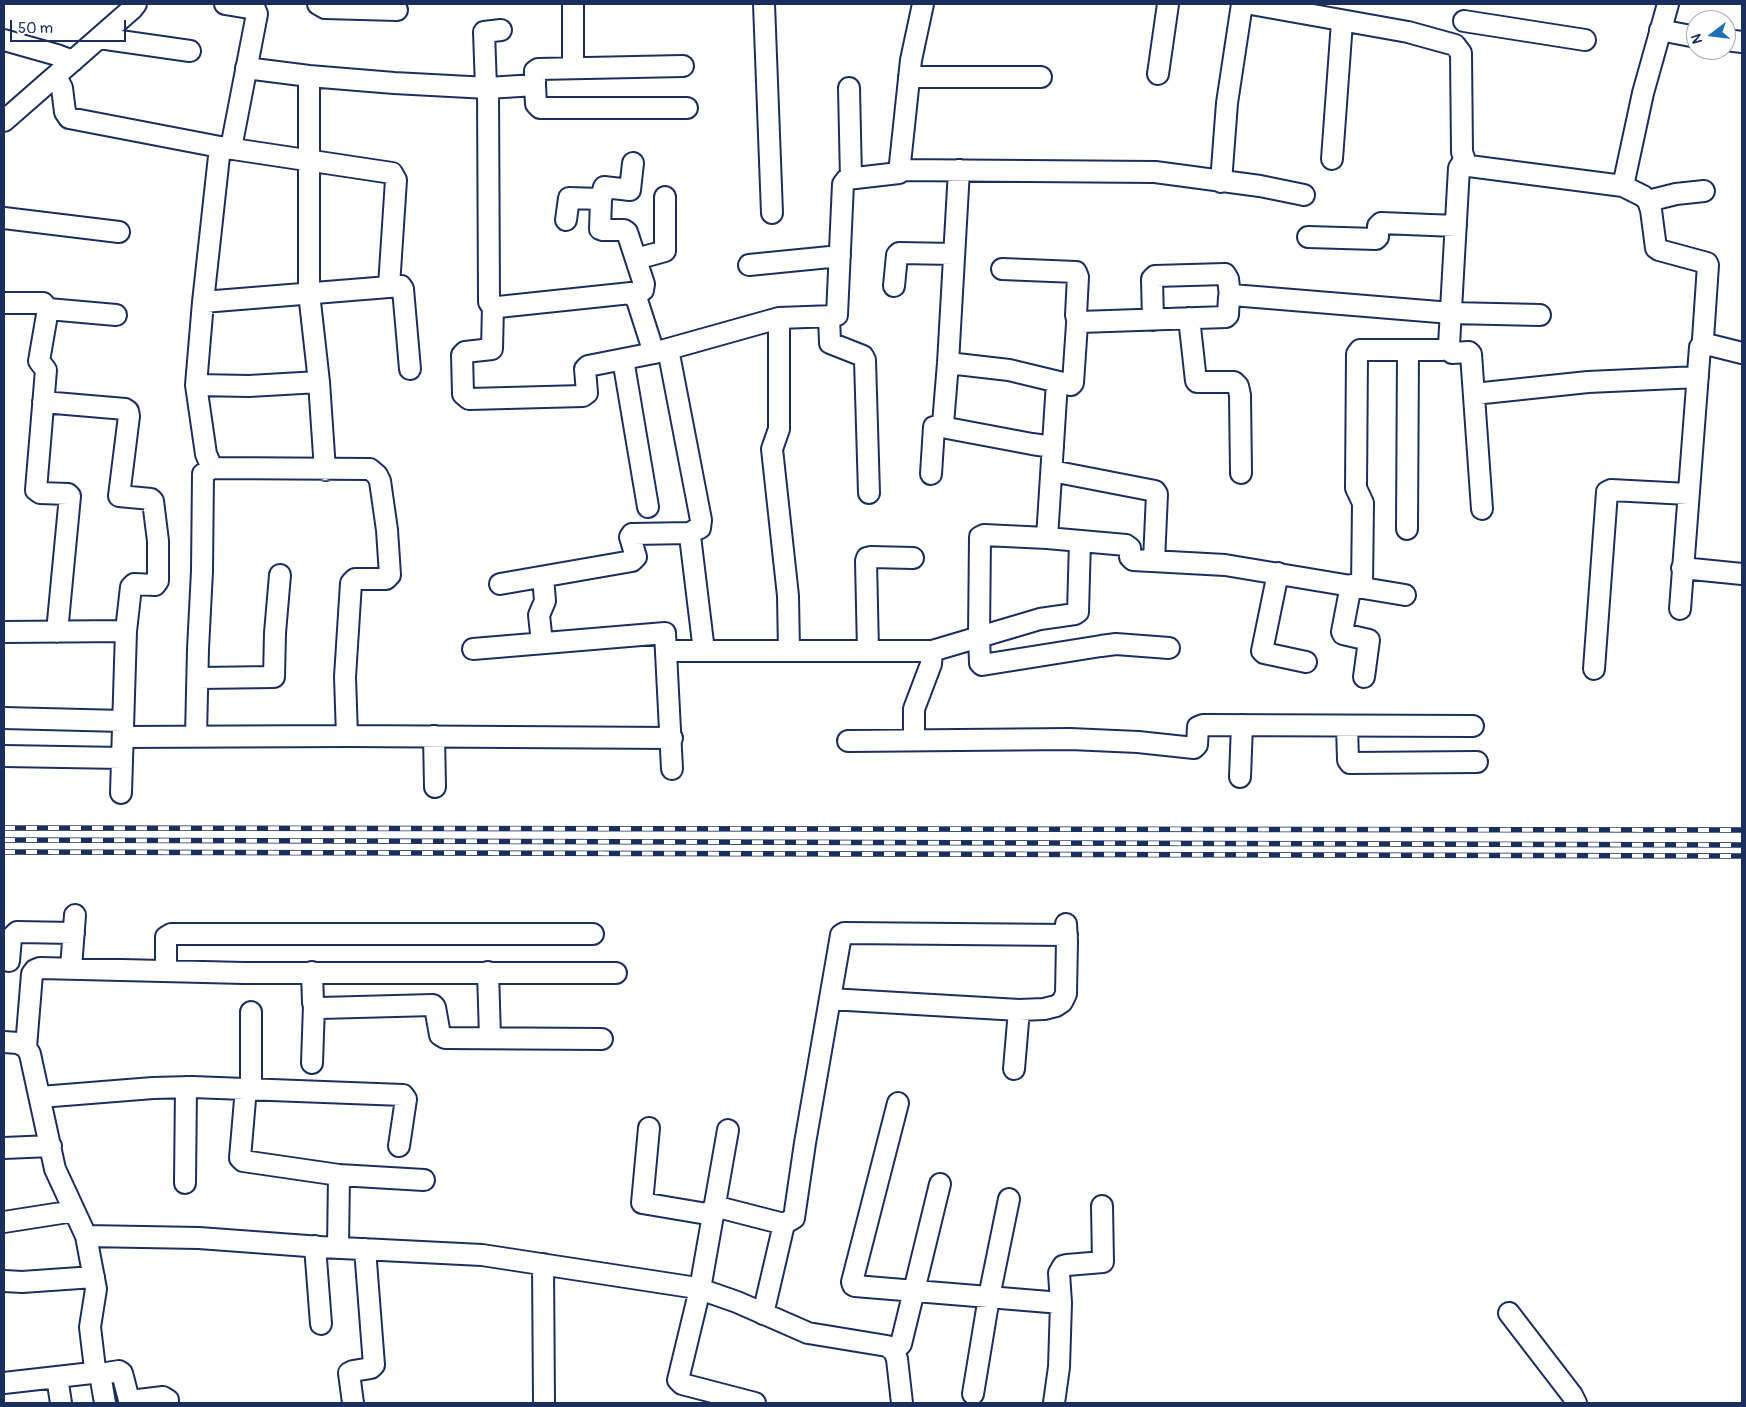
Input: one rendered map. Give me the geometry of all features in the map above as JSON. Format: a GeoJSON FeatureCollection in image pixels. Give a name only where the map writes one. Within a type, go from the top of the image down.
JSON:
{"type":"FeatureCollection","features":[{"type":"Feature","properties":{"kind":"street"},"geometry":{"type":"LineString","coordinates":[[4,121],[136,4]]}},
{"type":"Feature","properties":{"kind":"street"},"geometry":{"type":"LineString","coordinates":[[212,468],[206,454],[196,385],[202,302],[226,147],[246,68],[257,11],[255,9],[225,4]]}},
{"type":"Feature","properties":{"kind":"street"},"geometry":{"type":"LineString","coordinates":[[318,4],[325,8],[397,10]]}},
{"type":"Feature","properties":{"kind":"street"},"geometry":{"type":"LineString","coordinates":[[573,4],[573,68]]}},
{"type":"Feature","properties":{"kind":"street"},"geometry":{"type":"LineString","coordinates":[[764,4],[772,214]]}},
{"type":"Feature","properties":{"kind":"street"},"geometry":{"type":"LineString","coordinates":[[493,306],[492,349],[465,352],[462,355],[463,394],[465,397],[583,396],[587,393],[586,367],[661,352],[779,318],[837,315],[842,184],[850,179],[899,173],[909,77],[923,4]]}},
{"type":"Feature","properties":{"kind":"street"},"geometry":{"type":"LineString","coordinates":[[1158,74],[1168,4]]}},
{"type":"Feature","properties":{"kind":"street"},"geometry":{"type":"LineString","coordinates":[[1221,182],[1227,103],[1242,4]]}},
{"type":"Feature","properties":{"kind":"street"},"geometry":{"type":"LineString","coordinates":[[1250,4],[1278,6],[1335,15],[1408,32],[1455,45],[1459,48]]}},
{"type":"Feature","properties":{"kind":"street"},"geometry":{"type":"LineString","coordinates":[[1623,186],[1643,93],[1668,4]]}},
{"type":"Feature","properties":{"kind":"street"},"geometry":{"type":"LineString","coordinates":[[1585,40],[1464,12],[1459,48],[1461,53],[1462,152],[1464,160],[1469,166],[1623,186],[1643,196],[1648,201],[1656,248],[1707,263],[1708,265],[1704,342],[1700,347],[1680,609]]}},
{"type":"Feature","properties":{"kind":"street"},"geometry":{"type":"LineString","coordinates":[[1332,159],[1335,15]]}},
{"type":"Feature","properties":{"kind":"street"},"geometry":{"type":"LineString","coordinates":[[500,584],[632,561],[636,557],[630,537],[632,534],[691,533],[700,528],[701,520],[661,352],[634,296],[627,293],[498,308],[489,302],[487,88],[484,32],[501,30]]}},
{"type":"Feature","properties":{"kind":"street"},"geometry":{"type":"LineString","coordinates":[[1660,30],[1686,34]]}},
{"type":"Feature","properties":{"kind":"street"},"geometry":{"type":"LineString","coordinates":[[99,38],[190,51]]}},
{"type":"Feature","properties":{"kind":"street"},"geometry":{"type":"LineString","coordinates":[[4,40],[73,61]]}},
{"type":"Feature","properties":{"kind":"street"},"geometry":{"type":"LineString","coordinates":[[683,66],[538,69],[535,72],[536,104],[540,108],[687,108]]}},
{"type":"Feature","properties":{"kind":"street"},"geometry":{"type":"LineString","coordinates":[[246,68],[309,76],[394,83],[487,88],[535,85]]}},
{"type":"Feature","properties":{"kind":"street"},"geometry":{"type":"LineString","coordinates":[[56,76],[62,88],[65,112],[69,118],[226,147],[392,173],[396,180],[389,286]]}},
{"type":"Feature","properties":{"kind":"street"},"geometry":{"type":"LineString","coordinates":[[309,76],[309,293],[319,382],[325,470]]}},
{"type":"Feature","properties":{"kind":"street"},"geometry":{"type":"LineString","coordinates":[[909,77],[1041,77]]}},
{"type":"Feature","properties":{"kind":"street"},"geometry":{"type":"LineString","coordinates":[[849,88],[850,179]]}},
{"type":"Feature","properties":{"kind":"street"},"geometry":{"type":"LineString","coordinates":[[1364,677],[1370,640],[1343,634],[1342,632],[1357,586],[1363,503],[1356,488],[1357,354],[1360,350],[1442,350],[1449,345],[1459,168],[1464,160]]}},
{"type":"Feature","properties":{"kind":"street"},"geometry":{"type":"LineString","coordinates":[[633,163],[630,190],[604,188],[600,229],[626,231],[644,288],[634,296]]}},
{"type":"Feature","properties":{"kind":"street"},"geometry":{"type":"LineString","coordinates":[[899,170],[1155,172],[1260,186],[1304,195]]}},
{"type":"Feature","properties":{"kind":"street"},"geometry":{"type":"LineString","coordinates":[[943,424],[959,170]]}},
{"type":"Feature","properties":{"kind":"street"},"geometry":{"type":"LineString","coordinates":[[1648,201],[1676,194],[1704,191]]}},
{"type":"Feature","properties":{"kind":"street"},"geometry":{"type":"LineString","coordinates":[[636,259],[665,251],[665,197]]}},
{"type":"Feature","properties":{"kind":"street"},"geometry":{"type":"LineString","coordinates":[[566,220],[569,198],[602,199]]}},
{"type":"Feature","properties":{"kind":"street"},"geometry":{"type":"LineString","coordinates":[[4,218],[119,232]]}},
{"type":"Feature","properties":{"kind":"street"},"geometry":{"type":"LineString","coordinates":[[1308,237],[1376,239],[1378,237],[1378,226],[1381,223],[1456,226]]}},
{"type":"Feature","properties":{"kind":"street"},"geometry":{"type":"LineString","coordinates":[[894,286],[897,255],[899,253],[954,254]]}},
{"type":"Feature","properties":{"kind":"street"},"geometry":{"type":"LineString","coordinates":[[749,265],[840,256]]}},
{"type":"Feature","properties":{"kind":"street"},"geometry":{"type":"LineString","coordinates":[[948,363],[1009,370],[1071,385],[1073,383],[1078,323],[1076,315],[1078,277],[1076,272],[1002,269]]}},
{"type":"Feature","properties":{"kind":"street"},"geometry":{"type":"LineString","coordinates":[[1078,323],[1153,320],[1228,316],[1230,296],[1228,279],[1224,274],[1155,276],[1152,279],[1153,320]]}},
{"type":"Feature","properties":{"kind":"street"},"geometry":{"type":"LineString","coordinates":[[202,302],[401,286],[404,289],[410,369]]}},
{"type":"Feature","properties":{"kind":"street"},"geometry":{"type":"LineString","coordinates":[[1230,296],[1451,313],[1540,315]]}},
{"type":"Feature","properties":{"kind":"street"},"geometry":{"type":"LineString","coordinates":[[4,304],[43,303],[48,310],[39,361],[46,370],[36,490],[40,493],[68,494],[70,496],[57,632]]}},
{"type":"Feature","properties":{"kind":"street"},"geometry":{"type":"LineString","coordinates":[[48,310],[116,315]]}},
{"type":"Feature","properties":{"kind":"street"},"geometry":{"type":"LineString","coordinates":[[830,316],[830,343],[863,356],[865,360],[869,493]]}},
{"type":"Feature","properties":{"kind":"street"},"geometry":{"type":"LineString","coordinates":[[779,318],[778,429],[772,449],[788,588],[790,651]]}},
{"type":"Feature","properties":{"kind":"street"},"geometry":{"type":"LineString","coordinates":[[1189,318],[1196,381],[1234,382],[1238,386],[1240,395],[1241,473]]}},
{"type":"Feature","properties":{"kind":"street"},"geometry":{"type":"LineString","coordinates":[[1704,342],[1742,353]]}},
{"type":"Feature","properties":{"kind":"street"},"geometry":{"type":"LineString","coordinates":[[1447,348],[1452,353],[1469,352],[1471,354],[1482,509]]}},
{"type":"Feature","properties":{"kind":"street"},"geometry":{"type":"LineString","coordinates":[[1407,529],[1408,350]]}},
{"type":"Feature","properties":{"kind":"street"},"geometry":{"type":"LineString","coordinates":[[623,359],[648,507]]}},
{"type":"Feature","properties":{"kind":"street"},"geometry":{"type":"LineString","coordinates":[[1474,394],[1588,382],[1698,377]]}},
{"type":"Feature","properties":{"kind":"street"},"geometry":{"type":"LineString","coordinates":[[196,385],[249,386],[319,382]]}},
{"type":"Feature","properties":{"kind":"street"},"geometry":{"type":"LineString","coordinates":[[1048,538],[1057,382]]}},
{"type":"Feature","properties":{"kind":"street"},"geometry":{"type":"LineString","coordinates":[[43,402],[125,409],[128,411],[129,416],[119,496],[152,500],[158,541],[158,581],[155,584],[134,584],[131,586],[126,631],[121,793]]}},
{"type":"Feature","properties":{"kind":"street"},"geometry":{"type":"LineString","coordinates":[[943,424],[947,428],[1053,447]]}},
{"type":"Feature","properties":{"kind":"street"},"geometry":{"type":"LineString","coordinates":[[931,474],[934,427],[943,424]]}},
{"type":"Feature","properties":{"kind":"street"},"geometry":{"type":"LineString","coordinates":[[196,736],[202,571],[203,474],[212,468],[370,470],[374,471],[380,481],[387,530],[389,577],[386,579],[355,579],[351,583],[345,676],[347,736]]}},
{"type":"Feature","properties":{"kind":"street"},"geometry":{"type":"LineString","coordinates":[[1052,472],[1155,491],[1157,494],[1154,561]]}},
{"type":"Feature","properties":{"kind":"street"},"geometry":{"type":"LineString","coordinates":[[1594,669],[1607,492],[1611,490],[1688,494]]}},
{"type":"Feature","properties":{"kind":"street"},"geometry":{"type":"LineString","coordinates":[[691,533],[704,651]]}},
{"type":"Feature","properties":{"kind":"street"},"geometry":{"type":"LineString","coordinates":[[1169,648],[1116,644],[985,665],[980,663],[980,537],[984,535],[1048,538],[1126,545],[1130,548],[1130,557],[1133,560],[1225,565],[1405,595]]}},
{"type":"Feature","properties":{"kind":"street"},"geometry":{"type":"LineString","coordinates":[[666,651],[932,651],[1040,619],[1077,614],[1080,541]]}},
{"type":"Feature","properties":{"kind":"street"},"geometry":{"type":"LineString","coordinates":[[868,651],[866,561],[871,557],[914,558]]}},
{"type":"Feature","properties":{"kind":"street"},"geometry":{"type":"LineString","coordinates":[[1682,568],[1742,574]]}},
{"type":"Feature","properties":{"kind":"street"},"geometry":{"type":"LineString","coordinates":[[1278,573],[1262,651],[1306,662]]}},
{"type":"Feature","properties":{"kind":"street"},"geometry":{"type":"LineString","coordinates":[[198,678],[274,677],[275,633],[280,575]]}},
{"type":"Feature","properties":{"kind":"street"},"geometry":{"type":"LineString","coordinates":[[542,643],[540,615],[545,601],[543,576]]}},
{"type":"Feature","properties":{"kind":"street"},"geometry":{"type":"LineString","coordinates":[[4,632],[126,631]]}},
{"type":"Feature","properties":{"kind":"street"},"geometry":{"type":"LineString","coordinates":[[473,649],[663,632],[666,634],[672,770]]}},
{"type":"Feature","properties":{"kind":"street"},"geometry":{"type":"LineString","coordinates":[[914,740],[916,704],[931,664],[932,651]]}},
{"type":"Feature","properties":{"kind":"street"},"geometry":{"type":"LineString","coordinates":[[4,718],[196,736],[672,738]]}},
{"type":"Feature","properties":{"kind":"street"},"geometry":{"type":"LineString","coordinates":[[848,741],[1070,739],[1138,742],[1194,748],[1197,745],[1198,727],[1200,725],[1473,726]]}},
{"type":"Feature","properties":{"kind":"street"},"geometry":{"type":"LineString","coordinates":[[1240,777],[1242,725]]}},
{"type":"Feature","properties":{"kind":"street"},"geometry":{"type":"LineString","coordinates":[[1347,726],[1348,760],[1350,763],[1478,762]]}},
{"type":"Feature","properties":{"kind":"street"},"geometry":{"type":"LineString","coordinates":[[434,736],[435,787]]}},
{"type":"Feature","properties":{"kind":"street"},"geometry":{"type":"LineString","coordinates":[[4,756],[122,758]]}},
{"type":"Feature","properties":{"kind":"street"},"geometry":{"type":"LineString","coordinates":[[8,960],[11,938],[17,932],[74,924],[71,968]]}},
{"type":"Feature","properties":{"kind":"street"},"geometry":{"type":"LineString","coordinates":[[649,1128],[642,1203],[713,1211],[784,1224],[794,1218],[840,937],[844,933],[1066,930],[1066,994],[1062,1002],[1044,1010],[830,999]]}},
{"type":"Feature","properties":{"kind":"street"},"geometry":{"type":"LineString","coordinates":[[166,971],[166,937],[171,934],[593,934]]}},
{"type":"Feature","properties":{"kind":"street"},"geometry":{"type":"LineString","coordinates":[[26,1047],[32,974],[40,968],[166,971],[616,973]]}},
{"type":"Feature","properties":{"kind":"street"},"geometry":{"type":"LineString","coordinates":[[312,972],[314,1005],[312,1063]]}},
{"type":"Feature","properties":{"kind":"street"},"geometry":{"type":"LineString","coordinates":[[488,972],[490,1037]]}},
{"type":"Feature","properties":{"kind":"street"},"geometry":{"type":"LineString","coordinates":[[314,1005],[320,1008],[433,1005],[440,1035],[445,1038],[602,1039]]}},
{"type":"Feature","properties":{"kind":"street"},"geometry":{"type":"LineString","coordinates":[[1014,1069],[1019,1010]]}},
{"type":"Feature","properties":{"kind":"street"},"geometry":{"type":"LineString","coordinates":[[251,1012],[249,1088],[241,1160],[339,1175],[424,1180]]}},
{"type":"Feature","properties":{"kind":"street"},"geometry":{"type":"LineString","coordinates":[[4,1042],[18,1043],[26,1047],[30,1054],[56,1169],[86,1236],[96,1289],[90,1327],[95,1369],[105,1403]]}},
{"type":"Feature","properties":{"kind":"street"},"geometry":{"type":"LineString","coordinates":[[40,1097],[186,1087],[402,1095],[406,1099],[399,1146]]}},
{"type":"Feature","properties":{"kind":"street"},"geometry":{"type":"LineString","coordinates":[[185,1183],[186,1087]]}},
{"type":"Feature","properties":{"kind":"street"},"geometry":{"type":"LineString","coordinates":[[898,1103],[852,1282],[855,1286],[1061,1303]]}},
{"type":"Feature","properties":{"kind":"street"},"geometry":{"type":"LineString","coordinates":[[728,1130],[700,1289],[678,1380],[682,1384],[755,1403]]}},
{"type":"Feature","properties":{"kind":"street"},"geometry":{"type":"LineString","coordinates":[[4,1148],[51,1146]]}},
{"type":"Feature","properties":{"kind":"street"},"geometry":{"type":"LineString","coordinates":[[338,1248],[339,1175]]}},
{"type":"Feature","properties":{"kind":"street"},"geometry":{"type":"LineString","coordinates":[[894,1352],[901,1344],[940,1184]]}},
{"type":"Feature","properties":{"kind":"street"},"geometry":{"type":"LineString","coordinates":[[974,1394],[989,1297],[1009,1199]]}},
{"type":"Feature","properties":{"kind":"street"},"geometry":{"type":"LineString","coordinates":[[1054,1403],[1059,1367],[1061,1303],[1059,1273],[1063,1266],[1102,1262],[1104,1260],[1102,1206]]}},
{"type":"Feature","properties":{"kind":"street"},"geometry":{"type":"LineString","coordinates":[[4,1222],[74,1211]]}},
{"type":"Feature","properties":{"kind":"street"},"geometry":{"type":"LineString","coordinates":[[763,1314],[784,1224]]}},
{"type":"Feature","properties":{"kind":"street"},"geometry":{"type":"LineString","coordinates":[[86,1236],[199,1238],[338,1248],[482,1255],[700,1289],[737,1302],[808,1333],[887,1346],[894,1352],[896,1358],[902,1403]]}},
{"type":"Feature","properties":{"kind":"street"},"geometry":{"type":"LineString","coordinates":[[316,1246],[321,1324]]}},
{"type":"Feature","properties":{"kind":"street"},"geometry":{"type":"LineString","coordinates":[[353,1403],[349,1373],[371,1368],[374,1365],[366,1249]]}},
{"type":"Feature","properties":{"kind":"street"},"geometry":{"type":"LineString","coordinates":[[543,1264],[544,1403]]}},
{"type":"Feature","properties":{"kind":"street"},"geometry":{"type":"LineString","coordinates":[[4,1281],[22,1282],[94,1277]]}},
{"type":"Feature","properties":{"kind":"street"},"geometry":{"type":"LineString","coordinates":[[1509,1313],[1572,1395],[1576,1403]]}},
{"type":"Feature","properties":{"kind":"street"},"geometry":{"type":"LineString","coordinates":[[4,1383],[97,1372],[121,1372],[130,1401],[163,1397],[168,1400],[168,1403]]}},
{"type":"Feature","properties":{"kind":"street"},"geometry":{"type":"LineString","coordinates":[[57,1377],[61,1403]]}},
{"type":"Feature","properties":{"kind":"railway"},"geometry":{"type":"LineString","coordinates":[[4,828],[1742,830]]}},
{"type":"Feature","properties":{"kind":"railway"},"geometry":{"type":"LineString","coordinates":[[4,840],[1742,845]]}},
{"type":"Feature","properties":{"kind":"railway"},"geometry":{"type":"LineString","coordinates":[[4,852],[1742,856]]}}]}
